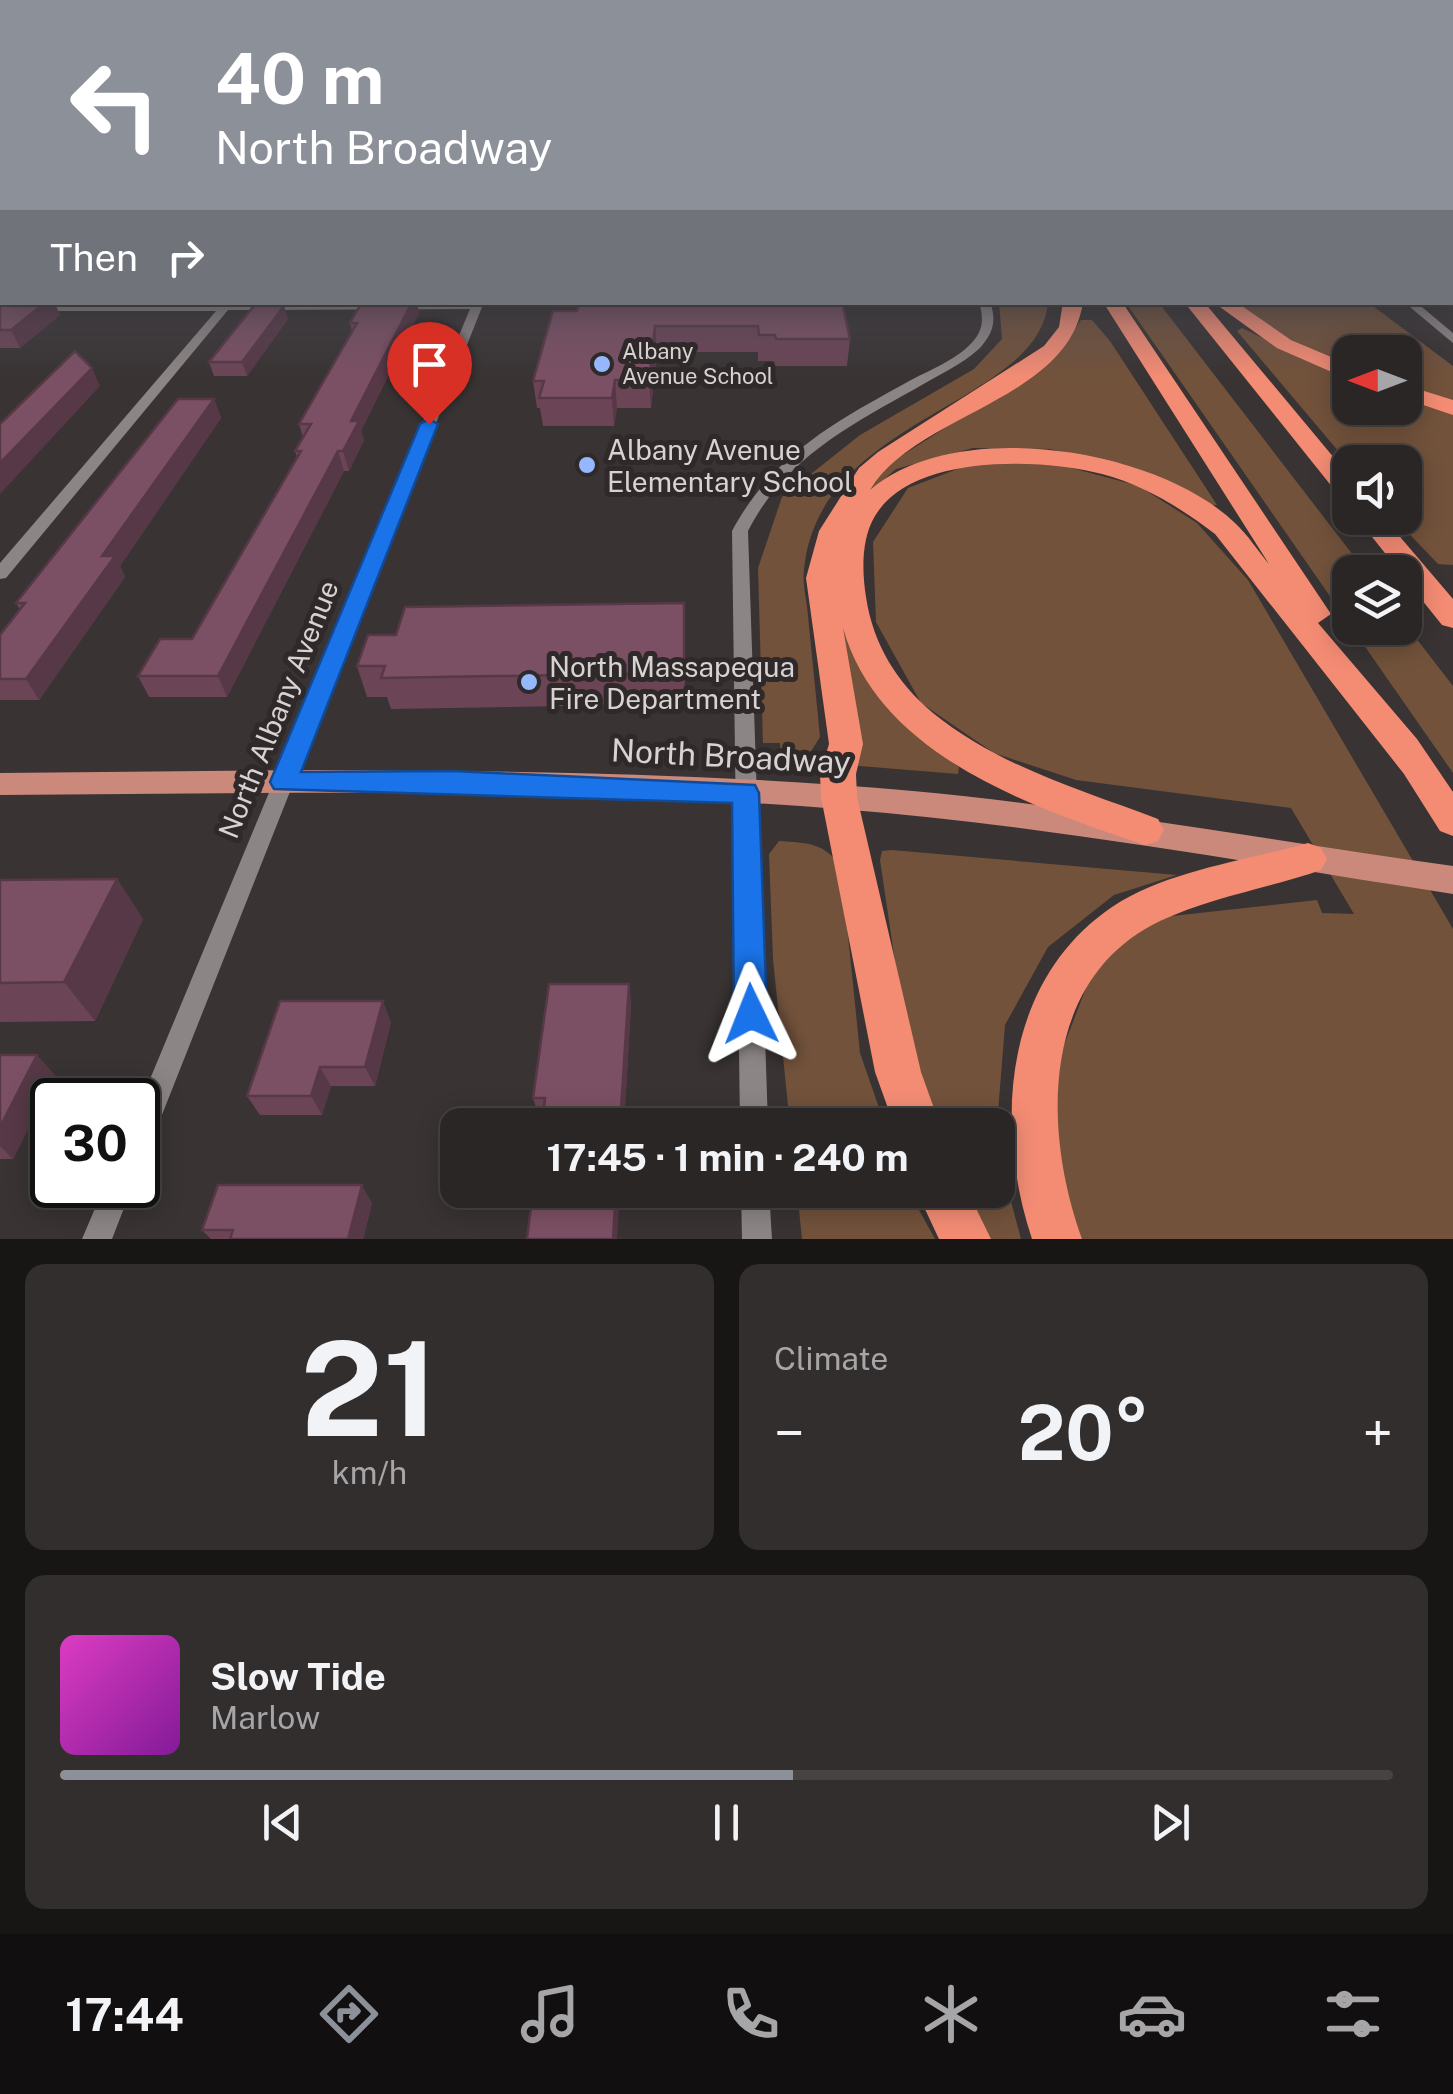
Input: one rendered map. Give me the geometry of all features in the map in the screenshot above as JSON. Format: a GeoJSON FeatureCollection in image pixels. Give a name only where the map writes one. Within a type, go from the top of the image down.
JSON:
{"type":"FeatureCollection","features":[{"type":"Feature","properties":{"kind":"highway"},"geometry":{"type":"LineString","coordinates":[[911,1108],[898,1072],[839,797],[838,774],[846,744],[820,578],[833,530],[868,473],[886,456],[1020,374],[1051,350],[1069,328],[1073,305]]}},
{"type":"Feature","properties":{"kind":"highway"},"geometry":{"type":"LineString","coordinates":[[1114,305],[1453,821]]}},
{"type":"Feature","properties":{"kind":"highway"},"geometry":{"type":"LineString","coordinates":[[1196,305],[1332,471]]}},
{"type":"Feature","properties":{"kind":"highway"},"geometry":{"type":"LineString","coordinates":[[1226,305],[1284,344],[1332,365]]}},
{"type":"Feature","properties":{"kind":"highway"},"geometry":{"type":"LineString","coordinates":[[1422,398],[1453,408]]}},
{"type":"Feature","properties":{"kind":"highway"},"geometry":{"type":"LineString","coordinates":[[1146,830],[993,770],[921,722],[870,665],[854,616],[848,573],[856,533],[868,506],[906,480],[942,465],[995,456],[1046,456],[1110,468],[1187,498],[1225,528],[1416,766]]}},
{"type":"Feature","properties":{"kind":"highway"},"geometry":{"type":"LineString","coordinates":[[1384,535],[1453,618]]}},
{"type":"Feature","properties":{"kind":"highway"},"geometry":{"type":"LineString","coordinates":[[1057,1239],[1045,1210],[1032,1125],[1040,1042],[1065,981],[1093,946],[1129,918],[1308,859]]}},
{"type":"Feature","properties":{"kind":"highway"},"geometry":{"type":"LineString","coordinates":[[950,1208],[966,1239]]}},
{"type":"Feature","properties":{"kind":"main road","name":"North Broadway"},"geometry":{"type":"LineString","coordinates":[[0,784],[452,781],[839,797],[1146,830],[1453,880]]}},
{"type":"Feature","properties":{"kind":"street"},"geometry":{"type":"LineString","coordinates":[[0,308],[394,305]]}},
{"type":"Feature","properties":{"kind":"street","name":"North Albany Avenue"},"geometry":{"type":"LineString","coordinates":[[160,1086],[478,305]]}},
{"type":"Feature","properties":{"kind":"street"},"geometry":{"type":"LineString","coordinates":[[754,1108],[740,531],[748,509],[776,473],[804,450],[970,351],[987,336],[990,322],[985,305]]}},
{"type":"Feature","properties":{"kind":"street"},"geometry":{"type":"LineString","coordinates":[[1413,305],[1453,339]]}},
{"type":"Feature","properties":{"kind":"street"},"geometry":{"type":"LineString","coordinates":[[0,574],[225,307]]}},
{"type":"Feature","properties":{"kind":"street"},"geometry":{"type":"LineString","coordinates":[[97,1239],[110,1208]]}},
{"type":"Feature","properties":{"kind":"street"},"geometry":{"type":"LineString","coordinates":[[756,1208],[757,1239]]}},
{"type":"Feature","properties":{"kind":"shaded area"},"geometry":{"type":"Polygon","coordinates":[[[999,305],[1047,305],[1035,338],[1007,367],[884,445],[846,478],[818,519],[804,575],[820,737],[810,753],[781,758],[780,743],[763,743],[758,568],[782,497],[860,435],[974,369],[1002,339],[999,305]]]}},
{"type":"Feature","properties":{"kind":"shaded area"},"geometry":{"type":"Polygon","coordinates":[[[1127,305],[1161,305],[1332,528],[1332,535],[1338,535],[1353,555],[1332,555],[1332,599],[1127,305]]]}},
{"type":"Feature","properties":{"kind":"shaded area"},"geometry":{"type":"Polygon","coordinates":[[[1232,305],[1372,305],[1412,335],[1332,335],[1332,359],[1256,323],[1232,305]]]}},
{"type":"Feature","properties":{"kind":"shaded area"},"geometry":{"type":"Polygon","coordinates":[[[1081,320],[1092,320],[1110,341],[1217,505],[1204,505],[1126,465],[1050,449],[973,448],[896,469],[861,499],[884,467],[1053,359],[1081,320]]]}},
{"type":"Feature","properties":{"kind":"shaded area"},"geometry":{"type":"Polygon","coordinates":[[[1242,328],[1332,370],[1332,425],[1422,425],[1422,405],[1453,414],[1453,565],[1438,564],[1410,535],[1422,535],[1422,445],[1333,445],[1237,331],[1242,328]]]}},
{"type":"Feature","properties":{"kind":"shaded area"},"geometry":{"type":"Polygon","coordinates":[[[1422,343],[1453,366],[1453,403],[1422,392],[1422,343]]]}},
{"type":"Feature","properties":{"kind":"shaded area"},"geometry":{"type":"Polygon","coordinates":[[[973,463],[1053,463],[1139,486],[1197,523],[1248,580],[1453,929],[1453,1239],[1075,1239],[1047,1089],[1098,957],[1163,917],[1317,900],[1322,913],[1354,914],[1291,808],[1076,780],[994,753],[921,703],[876,622],[873,542],[908,488],[973,463]]]}},
{"type":"Feature","properties":{"kind":"shaded area"},"geometry":{"type":"Polygon","coordinates":[[[840,625],[846,626],[870,685],[909,729],[959,767],[958,774],[847,765],[840,625]]]}},
{"type":"Feature","properties":{"kind":"shaded area"},"geometry":{"type":"Polygon","coordinates":[[[1364,645],[1421,645],[1453,686],[1453,773],[1364,645]]]}},
{"type":"Feature","properties":{"kind":"shaded area"},"geometry":{"type":"Polygon","coordinates":[[[779,841],[806,844],[821,848],[841,867],[860,1053],[879,1108],[788,1108],[773,959],[769,854],[779,841]]]}},
{"type":"Feature","properties":{"kind":"shaded area"},"geometry":{"type":"Polygon","coordinates":[[[882,851],[1177,875],[1114,895],[1048,947],[1005,1025],[998,1108],[927,1108],[908,1049],[880,860],[882,851]]]}},
{"type":"Feature","properties":{"kind":"shaded area"},"geometry":{"type":"Polygon","coordinates":[[[799,1208],[918,1208],[935,1239],[802,1239],[799,1208]]]}},
{"type":"Feature","properties":{"kind":"shaded area"},"geometry":{"type":"Polygon","coordinates":[[[971,1208],[1013,1208],[1021,1239],[986,1239],[971,1208]]]}},
{"type":"Feature","properties":{"kind":"building"},"geometry":{"type":"Polygon","coordinates":[[[0,305],[42,305],[11,330],[0,330],[0,305]]]}},
{"type":"Feature","properties":{"kind":"building"},"geometry":{"type":"Polygon","coordinates":[[[255,305],[284,306],[242,362],[209,362],[255,305]]]}},
{"type":"Feature","properties":{"kind":"building"},"geometry":{"type":"Polygon","coordinates":[[[360,305],[410,305],[351,421],[359,421],[343,451],[338,451],[218,676],[138,676],[160,639],[192,639],[301,451],[295,451],[311,424],[299,424],[357,323],[350,323],[360,305]]]}},
{"type":"Feature","properties":{"kind":"building"},"geometry":{"type":"Polygon","coordinates":[[[578,305],[843,305],[850,339],[776,339],[775,335],[759,335],[758,326],[655,326],[649,380],[615,380],[612,398],[539,398],[544,381],[533,381],[553,311],[577,311],[578,305]]]}},
{"type":"Feature","properties":{"kind":"building"},"geometry":{"type":"Polygon","coordinates":[[[75,351],[92,368],[0,463],[0,424],[75,351]]]}},
{"type":"Feature","properties":{"kind":"building"},"geometry":{"type":"Polygon","coordinates":[[[178,399],[214,399],[102,556],[115,556],[26,679],[0,679],[0,635],[25,603],[16,603],[178,399]]]}},
{"type":"Feature","properties":{"kind":"building"},"geometry":{"type":"Polygon","coordinates":[[[684,603],[684,673],[381,678],[385,666],[357,666],[368,635],[396,635],[405,607],[684,603]]]}},
{"type":"Feature","properties":{"kind":"building"},"geometry":{"type":"Polygon","coordinates":[[[117,879],[64,982],[0,983],[0,880],[117,879]]]}},
{"type":"Feature","properties":{"kind":"building"},"geometry":{"type":"Polygon","coordinates":[[[549,984],[629,984],[621,1108],[544,1108],[545,1098],[533,1098],[549,984]]]}},
{"type":"Feature","properties":{"kind":"building"},"geometry":{"type":"Polygon","coordinates":[[[280,1001],[383,1001],[365,1067],[320,1067],[311,1096],[247,1096],[280,1001]]]}},
{"type":"Feature","properties":{"kind":"building"},"geometry":{"type":"Polygon","coordinates":[[[0,1055],[37,1055],[0,1127],[0,1055]]]}},
{"type":"Feature","properties":{"kind":"building"},"geometry":{"type":"Polygon","coordinates":[[[218,1185],[362,1185],[348,1239],[230,1239],[233,1230],[202,1230],[218,1185]]]}},
{"type":"Feature","properties":{"kind":"building"},"geometry":{"type":"Polygon","coordinates":[[[531,1208],[615,1208],[613,1239],[527,1239],[531,1208]]]}},
{"type":"Feature","properties":{"kind":"place","name":"Albany Avenue School"},"geometry":{"type":"Point","coordinates":[602,364]}},
{"type":"Feature","properties":{"kind":"place","name":"Albany Avenue Elementary School"},"geometry":{"type":"Point","coordinates":[587,465]}},
{"type":"Feature","properties":{"kind":"place","name":"North Massapequa Fire Department"},"geometry":{"type":"Point","coordinates":[529,682]}},
{"type":"Feature","properties":{"kind":"route"},"geometry":{"type":"LineString","coordinates":[[429,424],[284,782],[452,781],[745,793],[751,1014]]}}]}
